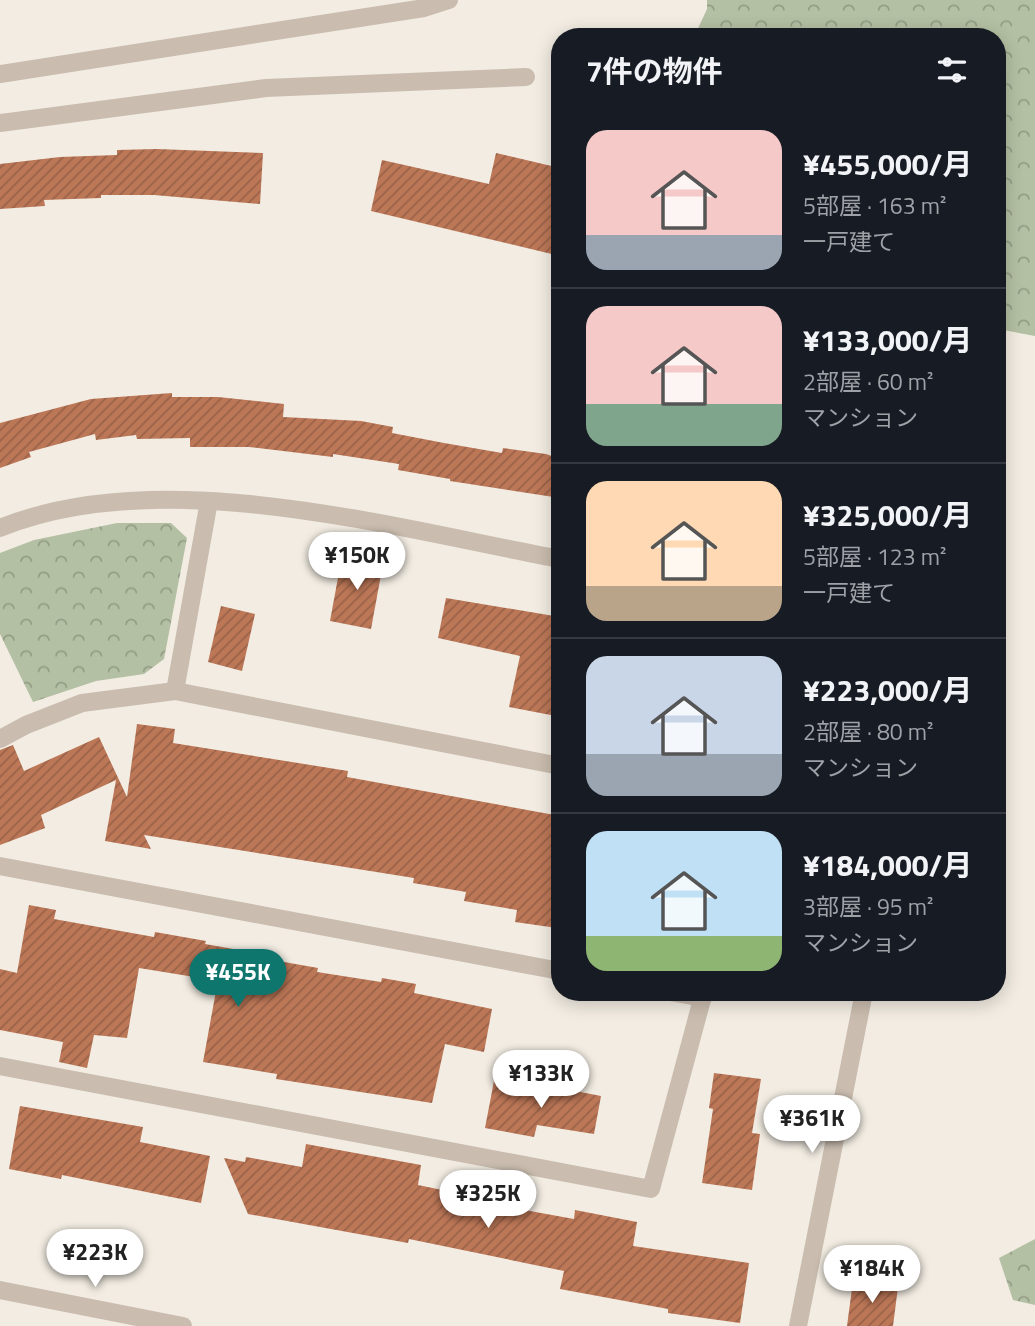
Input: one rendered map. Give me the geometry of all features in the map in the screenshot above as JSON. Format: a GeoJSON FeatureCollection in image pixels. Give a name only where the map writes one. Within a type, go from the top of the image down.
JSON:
{"type":"FeatureCollection","features":[{"type":"Feature","properties":{"kind":"street"},"geometry":{"type":"LineString","coordinates":[[0,74],[424,8],[449,0]]}},
{"type":"Feature","properties":{"kind":"street"},"geometry":{"type":"LineString","coordinates":[[0,123],[266,88],[526,77]]}},
{"type":"Feature","properties":{"kind":"street"},"geometry":{"type":"LineString","coordinates":[[0,528],[100,502],[209,501],[284,507],[551,557]]}},
{"type":"Feature","properties":{"kind":"street"},"geometry":{"type":"LineString","coordinates":[[175,691],[209,501]]}},
{"type":"Feature","properties":{"kind":"street"},"geometry":{"type":"LineString","coordinates":[[0,739],[26,725],[82,703],[175,691],[551,763]]}},
{"type":"Feature","properties":{"kind":"street"},"geometry":{"type":"LineString","coordinates":[[0,866],[551,969]]}},
{"type":"Feature","properties":{"kind":"street"},"geometry":{"type":"LineString","coordinates":[[0,1066],[651,1189],[701,1001]]}},
{"type":"Feature","properties":{"kind":"street"},"geometry":{"type":"LineString","coordinates":[[798,1326],[862,1001]]}},
{"type":"Feature","properties":{"kind":"street"},"geometry":{"type":"LineString","coordinates":[[0,1290],[183,1326]]}},
{"type":"Feature","properties":{"kind":"green space"},"geometry":{"type":"Polygon","coordinates":[[[707,0],[1035,0],[1035,336],[1006,331],[1006,28],[698,28],[707,9],[707,0]]]}},
{"type":"Feature","properties":{"kind":"green space"},"geometry":{"type":"Polygon","coordinates":[[[117,523],[171,523],[187,538],[164,659],[144,674],[96,681],[33,702],[0,634],[0,553],[34,540],[117,523]]]}},
{"type":"Feature","properties":{"kind":"green space"},"geometry":{"type":"Polygon","coordinates":[[[1035,1239],[1035,1305],[1013,1300],[999,1258],[1035,1239]]]}},
{"type":"Feature","properties":{"kind":"building"},"geometry":{"type":"Polygon","coordinates":[[[117,150],[263,153],[260,204],[154,195],[101,195],[101,198],[44,200],[45,206],[0,209],[0,164],[60,157],[117,155],[117,150]]]}},
{"type":"Feature","properties":{"kind":"building"},"geometry":{"type":"Polygon","coordinates":[[[496,153],[551,166],[551,254],[371,211],[382,160],[489,184],[496,153]]]}},
{"type":"Feature","properties":{"kind":"building"},"geometry":{"type":"Polygon","coordinates":[[[172,393],[172,397],[218,397],[284,404],[283,417],[361,421],[393,427],[392,433],[444,443],[502,453],[503,448],[546,454],[551,456],[551,497],[450,481],[398,470],[399,464],[333,454],[333,457],[249,447],[190,447],[190,438],[137,439],[136,435],[96,440],[95,434],[29,452],[31,457],[0,468],[0,423],[91,399],[172,393]]]}},
{"type":"Feature","properties":{"kind":"building"},"geometry":{"type":"Polygon","coordinates":[[[342,556],[383,564],[371,629],[330,621],[342,556]]]}},
{"type":"Feature","properties":{"kind":"building"},"geometry":{"type":"Polygon","coordinates":[[[446,598],[551,616],[551,715],[509,707],[520,656],[438,638],[446,598]]]}},
{"type":"Feature","properties":{"kind":"building"},"geometry":{"type":"Polygon","coordinates":[[[221,606],[255,614],[242,671],[208,662],[221,606]]]}},
{"type":"Feature","properties":{"kind":"building"},"geometry":{"type":"Polygon","coordinates":[[[137,724],[175,729],[173,743],[348,771],[347,777],[551,814],[551,927],[515,922],[517,910],[464,901],[466,892],[413,883],[414,878],[144,835],[151,849],[105,841],[116,780],[41,815],[45,828],[0,845],[0,750],[13,745],[24,771],[99,737],[127,797],[137,724]]]}},
{"type":"Feature","properties":{"kind":"building"},"geometry":{"type":"Polygon","coordinates":[[[29,905],[56,910],[54,919],[154,937],[155,932],[206,941],[205,944],[268,955],[267,959],[318,968],[317,972],[381,982],[382,978],[416,984],[414,993],[492,1009],[484,1052],[445,1044],[432,1103],[276,1079],[277,1074],[203,1062],[216,991],[206,990],[207,979],[139,968],[127,1038],[94,1035],[87,1068],[59,1062],[63,1042],[0,1030],[0,969],[17,973],[29,905]]]}},
{"type":"Feature","properties":{"kind":"building"},"geometry":{"type":"Polygon","coordinates":[[[714,1073],[761,1079],[752,1133],[760,1134],[752,1190],[702,1183],[713,1109],[709,1108],[714,1073]]]}},
{"type":"Feature","properties":{"kind":"building"},"geometry":{"type":"Polygon","coordinates":[[[494,1081],[559,1094],[560,1088],[601,1096],[594,1134],[537,1125],[534,1137],[485,1128],[494,1081]]]}},
{"type":"Feature","properties":{"kind":"building"},"geometry":{"type":"Polygon","coordinates":[[[20,1106],[143,1127],[140,1142],[210,1156],[201,1203],[62,1175],[61,1179],[9,1169],[20,1106]]]}},
{"type":"Feature","properties":{"kind":"building"},"geometry":{"type":"Polygon","coordinates":[[[306,1144],[421,1165],[418,1185],[471,1196],[470,1200],[574,1219],[575,1210],[637,1222],[633,1246],[749,1263],[740,1323],[668,1313],[668,1309],[560,1289],[564,1271],[409,1239],[408,1243],[248,1214],[224,1158],[245,1162],[246,1157],[302,1167],[306,1144]]]}},
{"type":"Feature","properties":{"kind":"building"},"geometry":{"type":"Polygon","coordinates":[[[853,1281],[898,1287],[893,1326],[847,1326],[853,1281]]]}}]}
